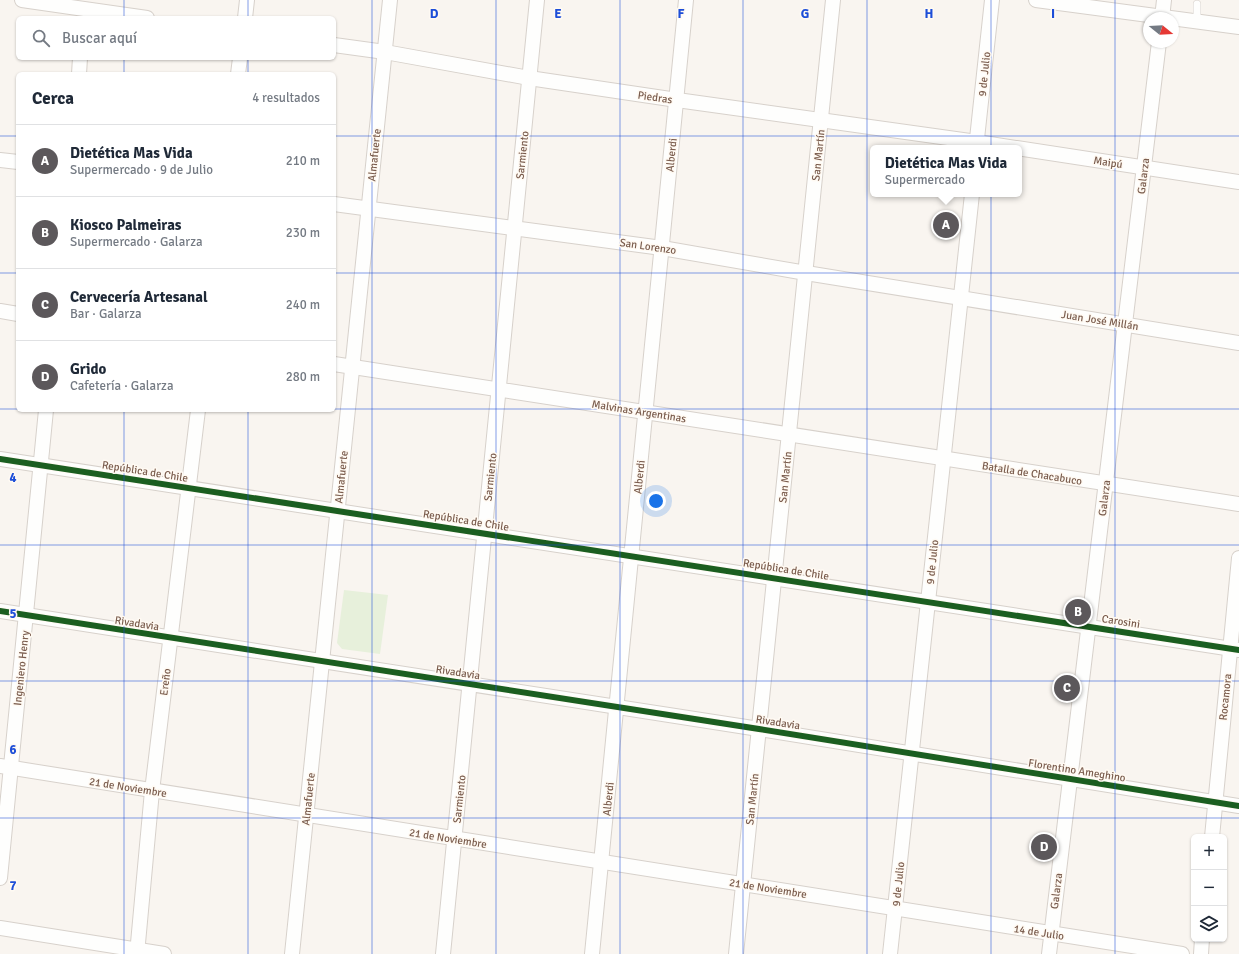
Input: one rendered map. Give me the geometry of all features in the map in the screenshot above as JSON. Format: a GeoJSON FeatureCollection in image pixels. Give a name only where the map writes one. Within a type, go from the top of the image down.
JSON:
{"type":"FeatureCollection","features":[{"type":"Feature","properties":{"kind":"street"},"geometry":{"type":"LineString","coordinates":[[22,0],[133,16]]}},
{"type":"Feature","properties":{"kind":"street"},"geometry":{"type":"LineString","coordinates":[[245,16],[247,0]]}},
{"type":"Feature","properties":{"kind":"street","name":"Almafuerte"},"geometry":{"type":"LineString","coordinates":[[292,954],[390,0]]}},
{"type":"Feature","properties":{"kind":"street","name":"Sarmiento"},"geometry":{"type":"LineString","coordinates":[[443,954],[537,0]]}},
{"type":"Feature","properties":{"kind":"street","name":"Alberdi"},"geometry":{"type":"LineString","coordinates":[[592,954],[686,0]]}},
{"type":"Feature","properties":{"kind":"street","name":"San Martín"},"geometry":{"type":"LineString","coordinates":[[736,954],[822,121],[833,0]]}},
{"type":"Feature","properties":{"kind":"street","name":"9 de Julio"},"geometry":{"type":"LineString","coordinates":[[977,145],[992,0]]}},
{"type":"Feature","properties":{"kind":"street"},"geometry":{"type":"LineString","coordinates":[[1036,0],[1143,14]]}},
{"type":"Feature","properties":{"kind":"street"},"geometry":{"type":"LineString","coordinates":[[1163,12],[1164,0]]}},
{"type":"Feature","properties":{"kind":"street"},"geometry":{"type":"LineString","coordinates":[[1179,19],[1239,26]]}},
{"type":"Feature","properties":{"kind":"street","name":"Piedras"},"geometry":{"type":"LineString","coordinates":[[336,45],[385,52],[529,78],[977,145]]}},
{"type":"Feature","properties":{"kind":"street","name":"Galarza"},"geometry":{"type":"LineString","coordinates":[[1049,954],[1158,48]]}},
{"type":"Feature","properties":{"kind":"street"},"geometry":{"type":"LineString","coordinates":[[79,72],[80,60]]}},
{"type":"Feature","properties":{"kind":"street"},"geometry":{"type":"LineString","coordinates":[[238,72],[240,60]]}},
{"type":"Feature","properties":{"kind":"street","name":"Maipú"},"geometry":{"type":"LineString","coordinates":[[1022,151],[1144,167],[1239,182]]}},
{"type":"Feature","properties":{"kind":"street"},"geometry":{"type":"LineString","coordinates":[[0,160],[16,162]]}},
{"type":"Feature","properties":{"kind":"street","name":"9 de Julio"},"geometry":{"type":"LineString","coordinates":[[890,954],[972,197]]}},
{"type":"Feature","properties":{"kind":"street","name":"San Lorenzo"},"geometry":{"type":"LineString","coordinates":[[336,204],[662,248],[806,274],[961,297]]}},
{"type":"Feature","properties":{"kind":"street","name":"Juan José Millán"},"geometry":{"type":"LineString","coordinates":[[961,297],[1239,343]]}},
{"type":"Feature","properties":{"kind":"street"},"geometry":{"type":"LineString","coordinates":[[0,312],[16,314]]}},
{"type":"Feature","properties":{"kind":"street","name":"Malvinas Argentinas"},"geometry":{"type":"LineString","coordinates":[[336,364],[943,459]]}},
{"type":"Feature","properties":{"kind":"street","name":"Ingeniero Henry"},"geometry":{"type":"LineString","coordinates":[[0,878],[5,767],[26,615],[46,412]]}},
{"type":"Feature","properties":{"kind":"street","name":"Ereño"},"geometry":{"type":"LineString","coordinates":[[137,952],[152,791],[198,412]]}},
{"type":"Feature","properties":{"kind":"street","name":"República de Chile"},"geometry":{"type":"LineString","coordinates":[[0,459],[775,577],[928,602]]}},
{"type":"Feature","properties":{"kind":"street","name":"Batalla de Chacabuco"},"geometry":{"type":"LineString","coordinates":[[943,459],[1239,504]]}},
{"type":"Feature","properties":{"kind":"street","name":"Rocamora"},"geometry":{"type":"LineString","coordinates":[[1212,834],[1235,649],[1239,558]]}},
{"type":"Feature","properties":{"kind":"street","name":"Carosini"},"geometry":{"type":"LineString","coordinates":[[928,602],[1235,649]]}},
{"type":"Feature","properties":{"kind":"street","name":"Rivadavia"},"geometry":{"type":"LineString","coordinates":[[0,611],[912,753]]}},
{"type":"Feature","properties":{"kind":"street","name":"Florentino Ameghino"},"geometry":{"type":"LineString","coordinates":[[912,753],[1239,806]]}},
{"type":"Feature","properties":{"kind":"street","name":"21 de Noviembre"},"geometry":{"type":"LineString","coordinates":[[5,767],[895,909]]}},
{"type":"Feature","properties":{"kind":"street","name":"14 de Julio"},"geometry":{"type":"LineString","coordinates":[[895,909],[1182,954]]}},
{"type":"Feature","properties":{"kind":"street"},"geometry":{"type":"LineString","coordinates":[[0,928],[137,952],[164,954]]}},
{"type":"Feature","properties":{"kind":"street"},"geometry":{"type":"LineString","coordinates":[[1201,954],[1202,942]]}},
{"type":"Feature","properties":{"kind":"lane"},"geometry":{"type":"LineString","coordinates":[[1196,4],[1197,21]]}},
{"type":"Feature","properties":{"kind":"green space"},"geometry":{"type":"Polygon","coordinates":[[[344,590],[388,595],[380,654],[342,649],[337,643],[344,590]]]}},
{"type":"Feature","properties":{"kind":"cycle path"},"geometry":{"type":"LineString","coordinates":[[0,459],[1239,650]]}},
{"type":"Feature","properties":{"kind":"cycle path"},"geometry":{"type":"LineString","coordinates":[[0,611],[759,729],[1239,806]]}},
{"type":"Feature","properties":{"kind":"place","name":"Dietética Mas Vida"},"geometry":{"type":"Point","coordinates":[946,225]}},
{"type":"Feature","properties":{"kind":"place","name":"Kiosco Palmeiras"},"geometry":{"type":"Point","coordinates":[1078,612]}},
{"type":"Feature","properties":{"kind":"place","name":"Cervecería Artesanal"},"geometry":{"type":"Point","coordinates":[1067,688]}},
{"type":"Feature","properties":{"kind":"place","name":"Grido"},"geometry":{"type":"Point","coordinates":[1044,847]}}]}
